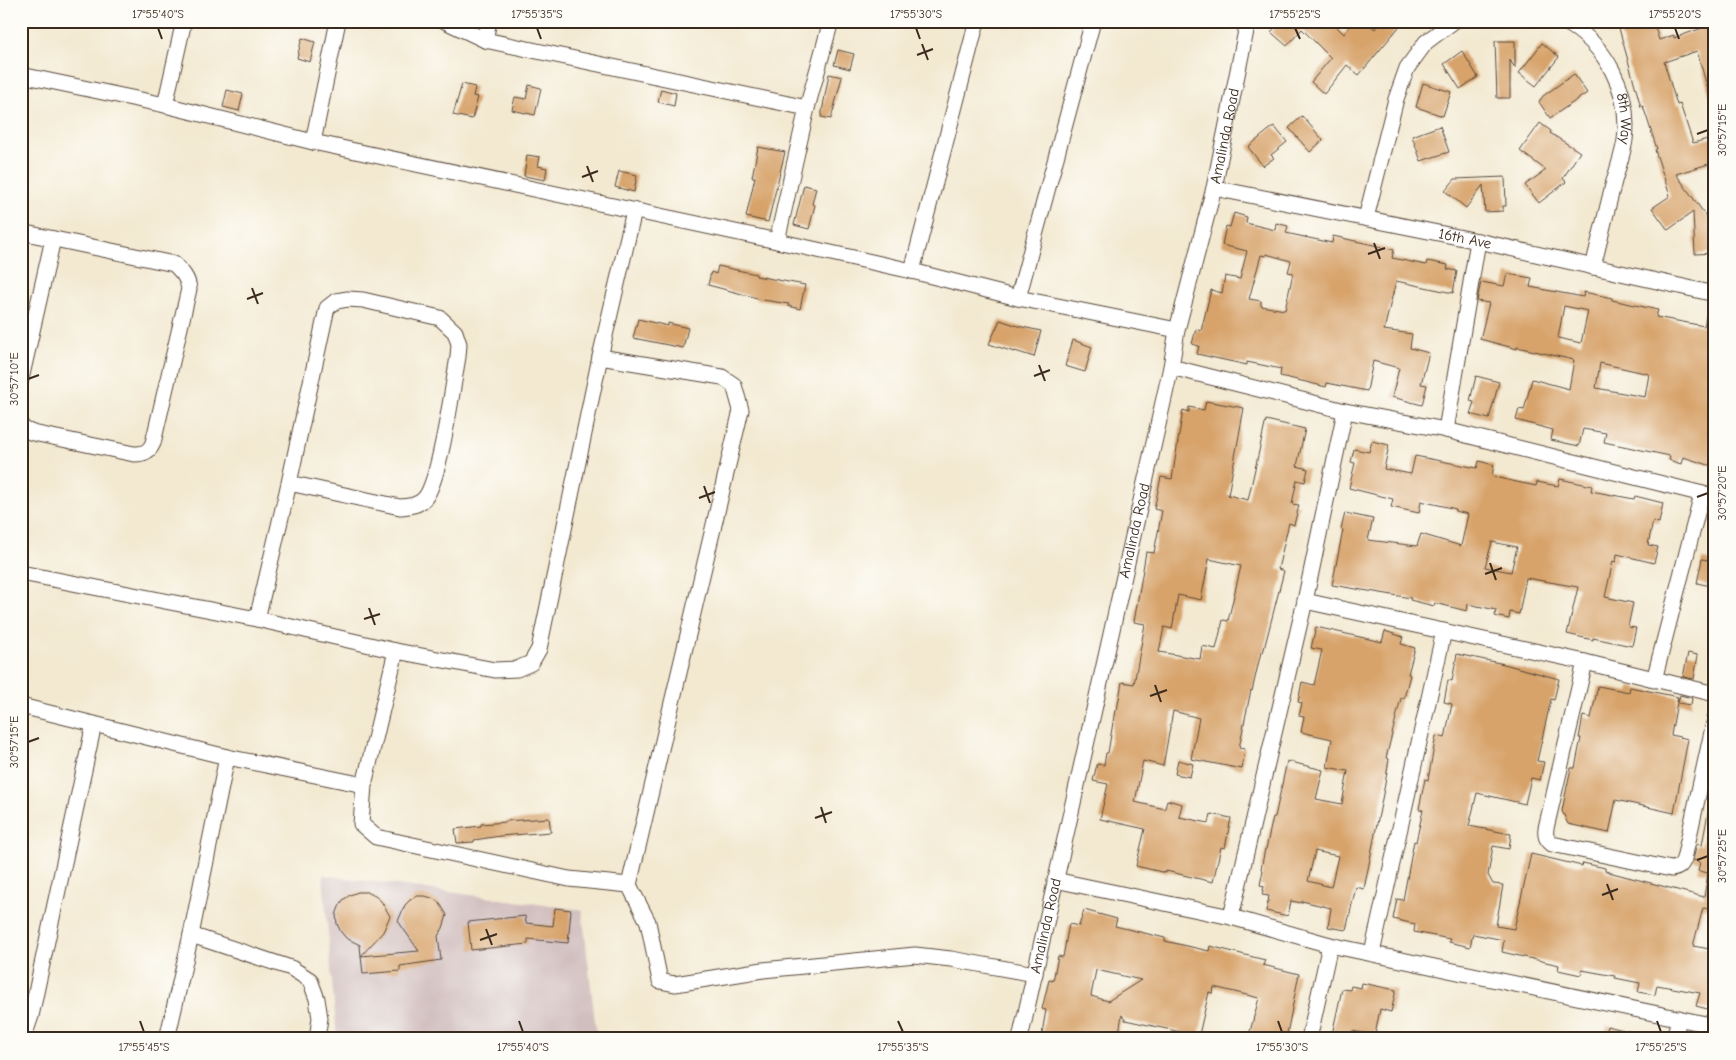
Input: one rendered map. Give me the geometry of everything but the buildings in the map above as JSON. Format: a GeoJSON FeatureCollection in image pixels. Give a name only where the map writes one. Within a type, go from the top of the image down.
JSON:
{"type":"FeatureCollection","features":[{"type":"Feature","properties":{"kind":"street"},"geometry":{"type":"LineString","coordinates":[[165,105],[184,21]]}},
{"type":"Feature","properties":{"kind":"street"},"geometry":{"type":"LineString","coordinates":[[313,142],[338,21]]}},
{"type":"Feature","properties":{"kind":"street"},"geometry":{"type":"LineString","coordinates":[[445,21],[485,40],[807,108]]}},
{"type":"Feature","properties":{"kind":"street"},"geometry":{"type":"LineString","coordinates":[[485,40],[488,21]]}},
{"type":"Feature","properties":{"kind":"street"},"geometry":{"type":"LineString","coordinates":[[777,241],[807,108],[831,21]]}},
{"type":"Feature","properties":{"kind":"street"},"geometry":{"type":"LineString","coordinates":[[912,272],[977,21]]}},
{"type":"Feature","properties":{"kind":"street"},"geometry":{"type":"LineString","coordinates":[[1018,298],[1093,21]]}},
{"type":"Feature","properties":{"kind":"street","name":"Amalinda Road"},"geometry":{"type":"LineString","coordinates":[[1020,1039],[1171,367],[1177,330],[1214,188],[1248,21]]}},
{"type":"Feature","properties":{"kind":"street"},"geometry":{"type":"LineString","coordinates":[[1366,218],[1396,99],[1407,68],[1426,42],[1454,21]]}},
{"type":"Feature","properties":{"kind":"street","name":"8th Way"},"geometry":{"type":"LineString","coordinates":[[1563,21],[1574,27],[1599,48],[1616,76],[1625,107],[1625,140],[1593,267]]}},
{"type":"Feature","properties":{"kind":"street"},"geometry":{"type":"LineString","coordinates":[[21,75],[165,105],[313,142],[777,241],[1018,298],[1177,330]]}},
{"type":"Feature","properties":{"kind":"street","name":"16th Ave"},"geometry":{"type":"LineString","coordinates":[[1214,188],[1478,241],[1715,294]]}},
{"type":"Feature","properties":{"kind":"street"},"geometry":{"type":"LineString","coordinates":[[21,573],[257,619],[396,652],[495,670],[517,669],[531,663],[539,649],[600,357],[634,211]]}},
{"type":"Feature","properties":{"kind":"street"},"geometry":{"type":"LineString","coordinates":[[21,232],[174,264],[184,274],[189,289],[150,450],[143,454],[134,454],[33,433],[23,429],[21,425]]}},
{"type":"Feature","properties":{"kind":"street"},"geometry":{"type":"LineString","coordinates":[[21,379],[53,238]]}},
{"type":"Feature","properties":{"kind":"street"},"geometry":{"type":"LineString","coordinates":[[1446,430],[1478,241]]}},
{"type":"Feature","properties":{"kind":"street"},"geometry":{"type":"LineString","coordinates":[[257,619],[327,308],[336,302],[348,299],[363,300],[440,318],[455,332],[459,344],[458,357],[436,476],[425,498],[414,506],[400,507],[289,483]]}},
{"type":"Feature","properties":{"kind":"street"},"geometry":{"type":"LineString","coordinates":[[600,357],[722,377],[734,384],[741,410],[628,885],[648,922],[660,981],[675,984],[764,970],[915,955],[951,959],[1035,974]]}},
{"type":"Feature","properties":{"kind":"street"},"geometry":{"type":"LineString","coordinates":[[1171,367],[1346,411],[1446,430],[1708,495],[1654,680]]}},
{"type":"Feature","properties":{"kind":"street"},"geometry":{"type":"LineString","coordinates":[[1231,917],[1305,601],[1346,411]]}},
{"type":"Feature","properties":{"kind":"street"},"geometry":{"type":"LineString","coordinates":[[1305,601],[1585,662],[1715,694]]}},
{"type":"Feature","properties":{"kind":"street"},"geometry":{"type":"LineString","coordinates":[[1372,953],[1444,631]]}},
{"type":"Feature","properties":{"kind":"street"},"geometry":{"type":"LineString","coordinates":[[396,652],[364,785],[361,824],[376,837],[569,879],[628,885]]}},
{"type":"Feature","properties":{"kind":"street"},"geometry":{"type":"LineString","coordinates":[[1585,662],[1545,835],[1552,844],[1671,869],[1682,865],[1715,718]]}},
{"type":"Feature","properties":{"kind":"street"},"geometry":{"type":"LineString","coordinates":[[21,706],[227,757],[364,785]]}},
{"type":"Feature","properties":{"kind":"street"},"geometry":{"type":"LineString","coordinates":[[23,1039],[35,998],[94,724]]}},
{"type":"Feature","properties":{"kind":"street"},"geometry":{"type":"LineString","coordinates":[[167,1039],[191,935],[227,757]]}},
{"type":"Feature","properties":{"kind":"street"},"geometry":{"type":"LineString","coordinates":[[1055,880],[1231,917],[1330,944],[1715,1026]]}},
{"type":"Feature","properties":{"kind":"street"},"geometry":{"type":"LineString","coordinates":[[191,935],[290,968],[310,980],[318,999],[320,1018],[317,1039]]}},
{"type":"Feature","properties":{"kind":"street"},"geometry":{"type":"LineString","coordinates":[[1309,1039],[1330,944]]}},
{"type":"Feature","properties":{"kind":"street"},"geometry":{"type":"LineString","coordinates":[[1674,1039],[1679,1018]]}},
{"type":"Feature","properties":{"kind":"shaded area"},"geometry":{"type":"Polygon","coordinates":[[[323,875],[582,910],[597,1039],[337,1039],[323,875]]]}}]}
